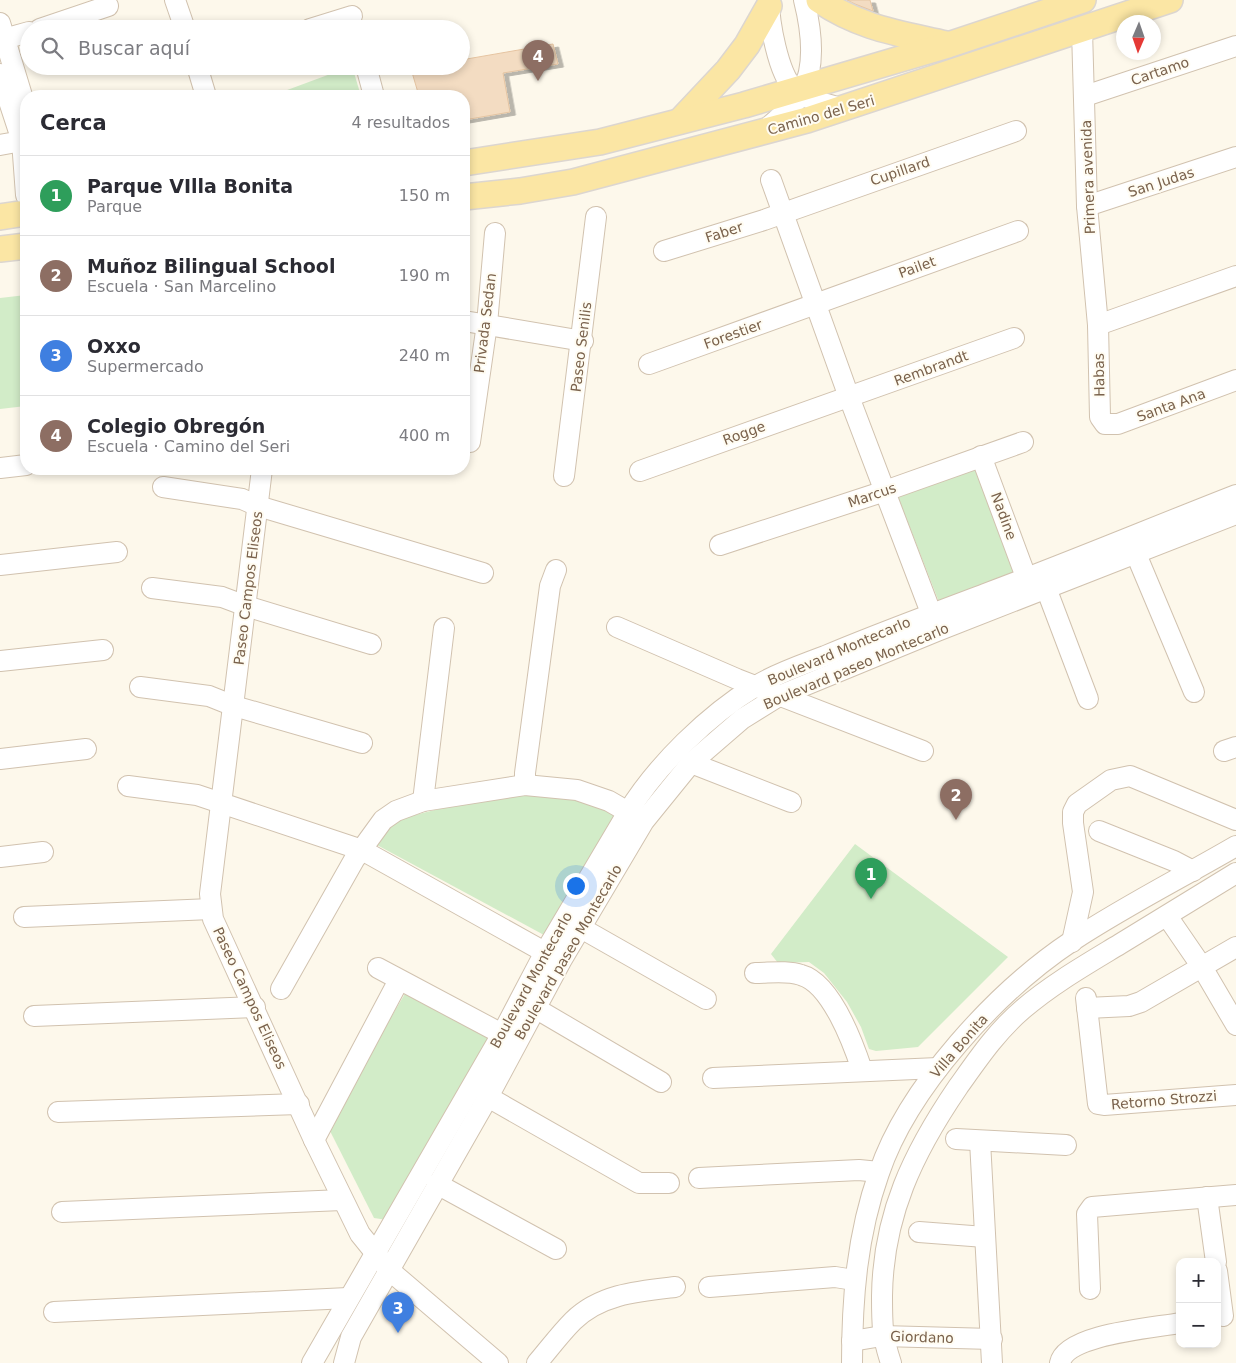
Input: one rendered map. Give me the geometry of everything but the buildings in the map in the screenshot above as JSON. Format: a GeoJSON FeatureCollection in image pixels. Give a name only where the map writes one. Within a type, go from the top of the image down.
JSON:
{"type":"FeatureCollection","features":[{"type":"Feature","properties":{"kind":"main road"},"geometry":{"type":"LineString","coordinates":[[819,0],[839,14],[862,24],[948,45]]}},
{"type":"Feature","properties":{"kind":"main road"},"geometry":{"type":"LineString","coordinates":[[470,162],[600,142],[744,105],[948,45],[1083,0]]}},
{"type":"Feature","properties":{"kind":"main road","name":"Camino del Seri"},"geometry":{"type":"LineString","coordinates":[[470,196],[520,191],[572,182],[844,109],[1170,0]]}},
{"type":"Feature","properties":{"kind":"main road"},"geometry":{"type":"LineString","coordinates":[[680,121],[742,52],[769,3]]}},
{"type":"Feature","properties":{"kind":"main road"},"geometry":{"type":"LineString","coordinates":[[0,217],[20,214]]}},
{"type":"Feature","properties":{"kind":"main road"},"geometry":{"type":"LineString","coordinates":[[0,249],[20,247]]}},
{"type":"Feature","properties":{"kind":"street"},"geometry":{"type":"LineString","coordinates":[[176,0],[182,20]]}},
{"type":"Feature","properties":{"kind":"street"},"geometry":{"type":"LineString","coordinates":[[764,131],[800,89],[810,48],[810,28],[804,0]]}},
{"type":"Feature","properties":{"kind":"street"},"geometry":{"type":"LineString","coordinates":[[769,3],[781,62],[800,89],[844,109]]}},
{"type":"Feature","properties":{"kind":"street"},"geometry":{"type":"LineString","coordinates":[[67,20],[108,6]]}},
{"type":"Feature","properties":{"kind":"street"},"geometry":{"type":"LineString","coordinates":[[337,20],[352,15]]}},
{"type":"Feature","properties":{"kind":"street","name":"Primera avenida"},"geometry":{"type":"LineString","coordinates":[[1082,30],[1087,206],[1098,324]]}},
{"type":"Feature","properties":{"kind":"street"},"geometry":{"type":"LineString","coordinates":[[20,33],[2,34],[20,90]]}},
{"type":"Feature","properties":{"kind":"street","name":"Cartamo"},"geometry":{"type":"LineString","coordinates":[[1085,96],[1236,46]]}},
{"type":"Feature","properties":{"kind":"street"},"geometry":{"type":"LineString","coordinates":[[0,74],[20,128]]}},
{"type":"Feature","properties":{"kind":"street"},"geometry":{"type":"LineString","coordinates":[[200,75],[204,90]]}},
{"type":"Feature","properties":{"kind":"street"},"geometry":{"type":"LineString","coordinates":[[368,75],[372,90]]}},
{"type":"Feature","properties":{"kind":"street","name":"Cupillard"},"geometry":{"type":"LineString","coordinates":[[784,213],[1016,131]]}},
{"type":"Feature","properties":{"kind":"street"},"geometry":{"type":"LineString","coordinates":[[0,145],[20,140]]}},
{"type":"Feature","properties":{"kind":"street","name":"San Judas"},"geometry":{"type":"LineString","coordinates":[[1087,206],[1236,157]]}},
{"type":"Feature","properties":{"kind":"street"},"geometry":{"type":"LineString","coordinates":[[771,180],[849,397],[934,622]]}},
{"type":"Feature","properties":{"kind":"street","name":"Faber"},"geometry":{"type":"LineString","coordinates":[[664,251],[784,213]]}},
{"type":"Feature","properties":{"kind":"street","name":"Paseo Senilis"},"geometry":{"type":"LineString","coordinates":[[564,476],[596,217]]}},
{"type":"Feature","properties":{"kind":"street","name":"Pailet"},"geometry":{"type":"LineString","coordinates":[[816,304],[1018,231]]}},
{"type":"Feature","properties":{"kind":"street","name":"Privada Sedan"},"geometry":{"type":"LineString","coordinates":[[470,442],[487,324],[495,233]]}},
{"type":"Feature","properties":{"kind":"street"},"geometry":{"type":"LineString","coordinates":[[1098,324],[1236,276]]}},
{"type":"Feature","properties":{"kind":"street","name":"Forestier"},"geometry":{"type":"LineString","coordinates":[[649,364],[816,304]]}},
{"type":"Feature","properties":{"kind":"street"},"geometry":{"type":"LineString","coordinates":[[470,322],[582,341]]}},
{"type":"Feature","properties":{"kind":"street","name":"Habas"},"geometry":{"type":"LineString","coordinates":[[1098,324],[1100,417],[1105,424]]}},
{"type":"Feature","properties":{"kind":"street","name":"Rembrandt"},"geometry":{"type":"LineString","coordinates":[[849,397],[1014,338]]}},
{"type":"Feature","properties":{"kind":"street","name":"Santa Ana"},"geometry":{"type":"LineString","coordinates":[[1105,424],[1118,424],[1236,380]]}},
{"type":"Feature","properties":{"kind":"street","name":"Rogge"},"geometry":{"type":"LineString","coordinates":[[640,470],[849,397]]}},
{"type":"Feature","properties":{"kind":"street","name":"Marcus"},"geometry":{"type":"LineString","coordinates":[[720,545],[885,491],[1023,442]]}},
{"type":"Feature","properties":{"kind":"street","name":"Nadine"},"geometry":{"type":"LineString","coordinates":[[981,456],[1026,577]]}},
{"type":"Feature","properties":{"kind":"street"},"geometry":{"type":"LineString","coordinates":[[0,468],[20,466]]}},
{"type":"Feature","properties":{"kind":"street","name":"Paseo Campos Eliseos"},"geometry":{"type":"LineString","coordinates":[[261,475],[210,894],[211,909],[218,933],[255,1007],[314,1140],[360,1234],[389,1270],[498,1363]]}},
{"type":"Feature","properties":{"kind":"street"},"geometry":{"type":"LineString","coordinates":[[163,487],[242,499],[258,506],[483,573]]}},
{"type":"Feature","properties":{"kind":"street","name":"Boulevard Montecarlo"},"geometry":{"type":"LineString","coordinates":[[312,1363],[502,1034],[553,956],[639,794],[664,765],[723,709],[756,686],[781,673],[870,636],[934,622],[1026,577],[1236,495]]}},
{"type":"Feature","properties":{"kind":"street","name":"Boulevard paseo Montecarlo"},"geometry":{"type":"LineString","coordinates":[[344,1363],[351,1337],[488,1097],[535,1008],[553,956],[581,928],[644,821],[691,763],[742,719],[780,696],[934,622],[1048,593],[1235,519]]}},
{"type":"Feature","properties":{"kind":"street"},"geometry":{"type":"LineString","coordinates":[[0,565],[117,552]]}},
{"type":"Feature","properties":{"kind":"street"},"geometry":{"type":"LineString","coordinates":[[1138,557],[1194,692]]}},
{"type":"Feature","properties":{"kind":"street"},"geometry":{"type":"LineString","coordinates":[[525,785],[550,586],[556,570]]}},
{"type":"Feature","properties":{"kind":"street"},"geometry":{"type":"LineString","coordinates":[[152,588],[211,594],[372,644]]}},
{"type":"Feature","properties":{"kind":"street"},"geometry":{"type":"LineString","coordinates":[[1048,593],[1088,699]]}},
{"type":"Feature","properties":{"kind":"street"},"geometry":{"type":"LineString","coordinates":[[617,627],[780,696],[923,751]]}},
{"type":"Feature","properties":{"kind":"street"},"geometry":{"type":"LineString","coordinates":[[423,801],[444,628]]}},
{"type":"Feature","properties":{"kind":"street"},"geometry":{"type":"LineString","coordinates":[[0,661],[103,650]]}},
{"type":"Feature","properties":{"kind":"street"},"geometry":{"type":"LineString","coordinates":[[140,687],[209,696],[234,706],[362,743]]}},
{"type":"Feature","properties":{"kind":"street"},"geometry":{"type":"LineString","coordinates":[[0,758],[86,749]]}},
{"type":"Feature","properties":{"kind":"street"},"geometry":{"type":"LineString","coordinates":[[691,763],[791,802]]}},
{"type":"Feature","properties":{"kind":"street"},"geometry":{"type":"LineString","coordinates":[[1072,942],[1083,892],[1073,823],[1073,812],[1077,804],[1111,780],[1130,776],[1236,820]]}},
{"type":"Feature","properties":{"kind":"street"},"geometry":{"type":"LineString","coordinates":[[281,989],[362,850],[383,820],[396,811],[423,801],[525,785],[578,790],[608,801],[628,812]]}},
{"type":"Feature","properties":{"kind":"street"},"geometry":{"type":"LineString","coordinates":[[128,786],[197,795],[362,850],[553,956]]}},
{"type":"Feature","properties":{"kind":"street"},"geometry":{"type":"LineString","coordinates":[[1099,831],[1174,861],[1193,871]]}},
{"type":"Feature","properties":{"kind":"street","name":"Villa Bonita"},"geometry":{"type":"LineString","coordinates":[[852,1363],[852,1341],[845,1279],[863,1230],[879,1172],[911,1108],[938,1068],[996,1003],[1027,975],[1072,942],[1236,846]]}},
{"type":"Feature","properties":{"kind":"street"},"geometry":{"type":"LineString","coordinates":[[0,856],[43,852]]}},
{"type":"Feature","properties":{"kind":"street","name":"Villa Bonita"},"geometry":{"type":"LineString","coordinates":[[891,1363],[882,1336],[883,1261],[888,1232],[906,1178],[933,1124],[997,1033],[1024,1008],[1078,969],[1236,873]]}},
{"type":"Feature","properties":{"kind":"street"},"geometry":{"type":"LineString","coordinates":[[24,917],[211,909]]}},
{"type":"Feature","properties":{"kind":"street"},"geometry":{"type":"LineString","coordinates":[[1166,916],[1202,967],[1236,1025]]}},
{"type":"Feature","properties":{"kind":"street"},"geometry":{"type":"LineString","coordinates":[[581,928],[706,999]]}},
{"type":"Feature","properties":{"kind":"street","name":"Retorno Strozzi"},"geometry":{"type":"LineString","coordinates":[[1236,947],[1142,1002],[1129,1006],[1086,1003],[1098,1104],[1236,1095]]}},
{"type":"Feature","properties":{"kind":"street"},"geometry":{"type":"LineString","coordinates":[[378,968],[502,1034]]}},
{"type":"Feature","properties":{"kind":"street"},"geometry":{"type":"LineString","coordinates":[[755,974],[790,973],[810,978],[819,987],[848,1031],[862,1070]]}},
{"type":"Feature","properties":{"kind":"street"},"geometry":{"type":"LineString","coordinates":[[314,1140],[399,980]]}},
{"type":"Feature","properties":{"kind":"street"},"geometry":{"type":"LineString","coordinates":[[34,1016],[255,1007]]}},
{"type":"Feature","properties":{"kind":"street"},"geometry":{"type":"LineString","coordinates":[[535,1008],[661,1082]]}},
{"type":"Feature","properties":{"kind":"street"},"geometry":{"type":"LineString","coordinates":[[713,1078],[938,1068]]}},
{"type":"Feature","properties":{"kind":"street"},"geometry":{"type":"LineString","coordinates":[[488,1097],[639,1183],[669,1183]]}},
{"type":"Feature","properties":{"kind":"street"},"geometry":{"type":"LineString","coordinates":[[58,1112],[299,1104]]}},
{"type":"Feature","properties":{"kind":"street"},"geometry":{"type":"LineString","coordinates":[[911,1108],[933,1124]]}},
{"type":"Feature","properties":{"kind":"street"},"geometry":{"type":"LineString","coordinates":[[956,1139],[1066,1146]]}},
{"type":"Feature","properties":{"kind":"street"},"geometry":{"type":"LineString","coordinates":[[980,1141],[992,1363]]}},
{"type":"Feature","properties":{"kind":"street"},"geometry":{"type":"LineString","coordinates":[[699,1178],[859,1170],[879,1172]]}},
{"type":"Feature","properties":{"kind":"street"},"geometry":{"type":"LineString","coordinates":[[437,1184],[556,1249]]}},
{"type":"Feature","properties":{"kind":"street"},"geometry":{"type":"LineString","coordinates":[[1090,1289],[1087,1214],[1092,1207],[1236,1194]]}},
{"type":"Feature","properties":{"kind":"street"},"geometry":{"type":"LineString","coordinates":[[1207,1197],[1215,1258]]}},
{"type":"Feature","properties":{"kind":"street"},"geometry":{"type":"LineString","coordinates":[[62,1212],[342,1200]]}},
{"type":"Feature","properties":{"kind":"street"},"geometry":{"type":"LineString","coordinates":[[919,1232],[985,1238]]}},
{"type":"Feature","properties":{"kind":"street"},"geometry":{"type":"LineString","coordinates":[[709,1287],[845,1279]]}},
{"type":"Feature","properties":{"kind":"street"},"geometry":{"type":"LineString","coordinates":[[537,1363],[574,1320],[591,1307],[630,1292],[675,1287]]}},
{"type":"Feature","properties":{"kind":"street"},"geometry":{"type":"LineString","coordinates":[[1221,1291],[1226,1315]]}},
{"type":"Feature","properties":{"kind":"street"},"geometry":{"type":"LineString","coordinates":[[54,1312],[348,1298]]}},
{"type":"Feature","properties":{"kind":"street"},"geometry":{"type":"LineString","coordinates":[[1060,1363],[1065,1351],[1093,1338],[1176,1324]]}},
{"type":"Feature","properties":{"kind":"street","name":"Giordano"},"geometry":{"type":"LineString","coordinates":[[852,1341],[882,1336],[992,1339]]}},
{"type":"Feature","properties":{"kind":"street"},"geometry":{"type":"LineString","coordinates":[[1080,1363],[1093,1338]]}},
{"type":"Feature","properties":{"kind":"green space"},"geometry":{"type":"Polygon","coordinates":[[[328,75],[355,75],[359,90],[287,90],[328,75]]]}},
{"type":"Feature","properties":{"kind":"green space"},"geometry":{"type":"Polygon","coordinates":[[[20,296],[20,407],[0,409],[0,298],[20,296]]]}},
{"type":"Feature","properties":{"kind":"green space"},"geometry":{"type":"Polygon","coordinates":[[[976,465],[1019,572],[939,602],[896,492],[976,465]]]}},
{"type":"Feature","properties":{"kind":"green space"},"geometry":{"type":"Polygon","coordinates":[[[573,793],[614,807],[618,820],[544,935],[377,845],[376,835],[399,819],[498,794],[573,793]]]}},
{"type":"Feature","properties":{"kind":"green space"},"geometry":{"type":"Polygon","coordinates":[[[855,844],[1008,957],[918,1047],[876,1051],[869,1049],[861,1027],[847,1002],[824,973],[809,962],[778,963],[771,954],[855,844]]]}},
{"type":"Feature","properties":{"kind":"green space"},"geometry":{"type":"Polygon","coordinates":[[[406,992],[493,1032],[387,1220],[374,1218],[330,1131],[329,1122],[406,992]]]}},
{"type":"Feature","properties":{"kind":"place","name":"Colegio Obregón"},"geometry":{"type":"Point","coordinates":[538,81]}},
{"type":"Feature","properties":{"kind":"place","name":"Muñoz Bilingual School"},"geometry":{"type":"Point","coordinates":[956,820]}},
{"type":"Feature","properties":{"kind":"place","name":"Parque VIlla Bonita"},"geometry":{"type":"Point","coordinates":[871,899]}},
{"type":"Feature","properties":{"kind":"place","name":"Oxxo"},"geometry":{"type":"Point","coordinates":[398,1333]}}]}
